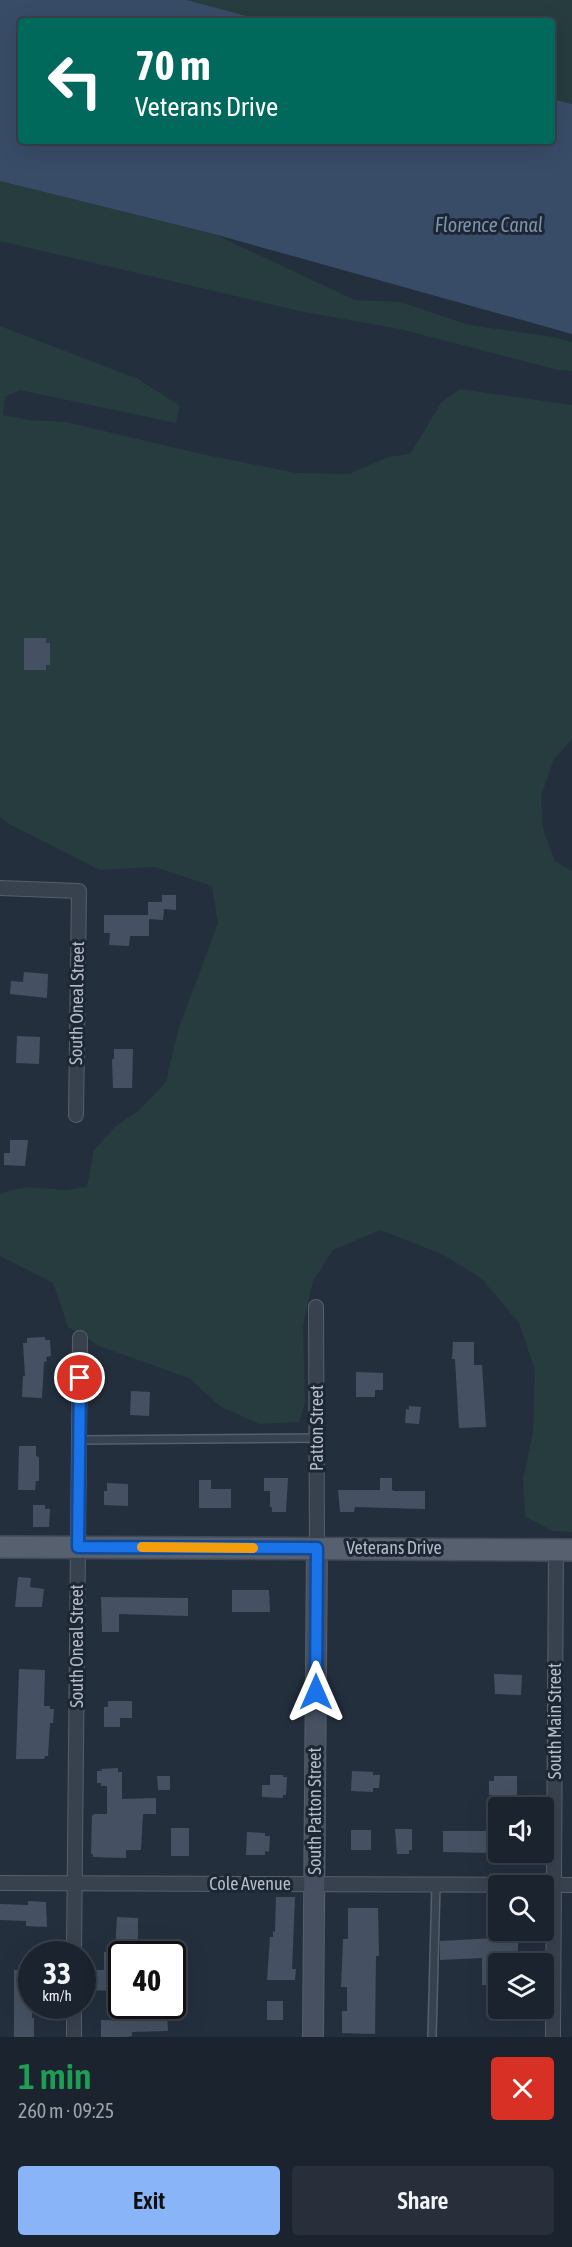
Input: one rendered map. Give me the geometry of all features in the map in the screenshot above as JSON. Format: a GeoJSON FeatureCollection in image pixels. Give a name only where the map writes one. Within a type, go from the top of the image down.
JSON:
{"type":"FeatureCollection","features":[{"type":"Feature","properties":{"kind":"main road","name":"Veterans Drive"},"geometry":{"type":"LineString","coordinates":[[0,1547],[564,1550]]}},
{"type":"Feature","properties":{"kind":"street","name":"South Oneal Street"},"geometry":{"type":"LineString","coordinates":[[0,888],[79,891],[76,1115]]}},
{"type":"Feature","properties":{"kind":"street","name":"Patton Street"},"geometry":{"type":"LineString","coordinates":[[316,1307],[317,1548]]}},
{"type":"Feature","properties":{"kind":"street","name":"South Oneal Street"},"geometry":{"type":"LineString","coordinates":[[74,1941],[80,1338]]}},
{"type":"Feature","properties":{"kind":"street","name":"South Patton Street"},"geometry":{"type":"LineString","coordinates":[[313,2037],[317,1548]]}},
{"type":"Feature","properties":{"kind":"street","name":"South Main Street"},"geometry":{"type":"LineString","coordinates":[[554,1885],[564,1550]]}},
{"type":"Feature","properties":{"kind":"street","name":"Cole Avenue"},"geometry":{"type":"LineString","coordinates":[[0,1882],[488,1884]]}},
{"type":"Feature","properties":{"kind":"street","name":"Cole Avenue"},"geometry":{"type":"LineString","coordinates":[[554,1885],[572,1885]]}},
{"type":"Feature","properties":{"kind":"street","name":"South Main Street"},"geometry":{"type":"LineString","coordinates":[[553,2037],[554,1941]]}},
{"type":"Feature","properties":{"kind":"street"},"geometry":{"type":"LineString","coordinates":[[74,2019],[74,2037]]}},
{"type":"Feature","properties":{"kind":"lane"},"geometry":{"type":"LineString","coordinates":[[79,1440],[317,1438]]}},
{"type":"Feature","properties":{"kind":"lane"},"geometry":{"type":"LineString","coordinates":[[432,2037],[436,1884]]}},
{"type":"Feature","properties":{"kind":"green space"},"geometry":{"type":"Polygon","coordinates":[[[187,0],[572,0],[572,104],[555,100],[555,18],[254,18],[187,0]]]}},
{"type":"Feature","properties":{"kind":"green space"},"geometry":{"type":"Polygon","coordinates":[[[0,181],[214,234],[355,300],[401,302],[469,325],[554,337],[572,342],[572,371],[558,370],[400,329],[304,312],[0,241],[0,181]]]}},
{"type":"Feature","properties":{"kind":"green space"},"geometry":{"type":"Polygon","coordinates":[[[0,326],[138,379],[180,406],[176,423],[20,390],[5,397],[3,415],[29,420],[66,422],[197,453],[296,473],[349,474],[388,457],[410,454],[441,403],[459,389],[572,405],[572,739],[554,759],[541,796],[543,829],[555,861],[572,871],[572,1532],[552,1531],[525,1516],[523,1479],[533,1432],[535,1370],[519,1323],[481,1278],[442,1254],[380,1230],[333,1250],[313,1281],[303,1326],[305,1403],[299,1422],[260,1424],[221,1407],[189,1378],[99,1346],[68,1327],[53,1283],[0,1256],[0,1193],[27,1187],[65,1190],[87,1187],[94,1150],[115,1127],[138,1111],[166,1082],[178,1030],[218,923],[212,886],[155,867],[100,870],[11,825],[0,817],[0,326]]]}},
{"type":"Feature","properties":{"kind":"water","name":"Florence Canal"},"geometry":{"type":"Polygon","coordinates":[[[0,0],[187,0],[254,18],[18,18],[18,144],[555,144],[555,100],[572,104],[572,334],[214,234],[0,181],[0,0]]]}},
{"type":"Feature","properties":{"kind":"building"},"geometry":{"type":"Polygon","coordinates":[[[24,638],[46,638],[46,643],[50,643],[50,665],[46,665],[46,670],[24,670],[24,638]]]}},
{"type":"Feature","properties":{"kind":"building"},"geometry":{"type":"Polygon","coordinates":[[[162,895],[176,895],[176,910],[164,909],[163,920],[149,919],[149,936],[130,936],[129,946],[109,945],[110,933],[104,933],[104,915],[148,915],[148,902],[162,902],[162,895]]]}},
{"type":"Feature","properties":{"kind":"building"},"geometry":{"type":"Polygon","coordinates":[[[24,972],[48,974],[47,998],[10,994],[11,981],[23,982],[24,972]]]}},
{"type":"Feature","properties":{"kind":"building"},"geometry":{"type":"Polygon","coordinates":[[[17,1036],[40,1037],[39,1064],[16,1063],[17,1036]]]}},
{"type":"Feature","properties":{"kind":"building"},"geometry":{"type":"Polygon","coordinates":[[[114,1049],[133,1049],[132,1088],[113,1088],[114,1049]]]}},
{"type":"Feature","properties":{"kind":"building"},"geometry":{"type":"Polygon","coordinates":[[[10,1140],[28,1140],[25,1166],[4,1165],[4,1153],[10,1153],[10,1140]]]}},
{"type":"Feature","properties":{"kind":"building"},"geometry":{"type":"Polygon","coordinates":[[[45,1337],[45,1340],[50,1340],[51,1356],[46,1357],[47,1361],[44,1362],[42,1398],[22,1397],[23,1376],[25,1376],[23,1343],[27,1343],[27,1338],[45,1337]]]}},
{"type":"Feature","properties":{"kind":"building"},"geometry":{"type":"Polygon","coordinates":[[[453,1342],[474,1342],[474,1365],[482,1365],[486,1427],[459,1428],[455,1359],[452,1359],[453,1342]]]}},
{"type":"Feature","properties":{"kind":"building"},"geometry":{"type":"Polygon","coordinates":[[[356,1372],[383,1373],[383,1390],[375,1390],[375,1397],[356,1397],[356,1372]]]}},
{"type":"Feature","properties":{"kind":"building"},"geometry":{"type":"Polygon","coordinates":[[[131,1391],[150,1392],[149,1416],[130,1415],[131,1391]]]}},
{"type":"Feature","properties":{"kind":"building"},"geometry":{"type":"Polygon","coordinates":[[[409,1406],[421,1407],[419,1424],[405,1423],[406,1409],[409,1410],[409,1406]]]}},
{"type":"Feature","properties":{"kind":"building"},"geometry":{"type":"Polygon","coordinates":[[[19,1446],[36,1446],[36,1456],[39,1457],[39,1481],[36,1481],[35,1490],[18,1490],[19,1446]]]}},
{"type":"Feature","properties":{"kind":"building"},"geometry":{"type":"Polygon","coordinates":[[[264,1478],[288,1478],[286,1512],[272,1512],[270,1491],[264,1491],[264,1478]]]}},
{"type":"Feature","properties":{"kind":"building"},"geometry":{"type":"Polygon","coordinates":[[[380,1478],[392,1478],[392,1490],[394,1491],[425,1491],[425,1509],[355,1507],[354,1512],[340,1512],[338,1490],[380,1490],[380,1478]]]}},
{"type":"Feature","properties":{"kind":"building"},"geometry":{"type":"Polygon","coordinates":[[[199,1480],[211,1480],[211,1489],[231,1489],[231,1508],[199,1508],[199,1480]]]}},
{"type":"Feature","properties":{"kind":"building"},"geometry":{"type":"Polygon","coordinates":[[[107,1483],[128,1484],[128,1506],[104,1505],[104,1491],[107,1491],[107,1483]]]}},
{"type":"Feature","properties":{"kind":"building"},"geometry":{"type":"Polygon","coordinates":[[[33,1505],[45,1505],[45,1509],[50,1509],[49,1527],[33,1527],[33,1505]]]}},
{"type":"Feature","properties":{"kind":"building"},"geometry":{"type":"Polygon","coordinates":[[[18,1577],[31,1578],[30,1587],[44,1589],[42,1607],[15,1607],[18,1577]]]}},
{"type":"Feature","properties":{"kind":"building"},"geometry":{"type":"Polygon","coordinates":[[[232,1590],[269,1590],[270,1612],[232,1612],[232,1590]]]}},
{"type":"Feature","properties":{"kind":"building"},"geometry":{"type":"Polygon","coordinates":[[[101,1597],[188,1598],[188,1616],[119,1614],[119,1632],[102,1632],[101,1597]]]}},
{"type":"Feature","properties":{"kind":"building"},"geometry":{"type":"Polygon","coordinates":[[[19,1669],[45,1670],[44,1706],[54,1709],[53,1723],[50,1723],[48,1756],[44,1759],[16,1759],[19,1669]]]}},
{"type":"Feature","properties":{"kind":"building"},"geometry":{"type":"Polygon","coordinates":[[[494,1674],[522,1675],[521,1695],[495,1694],[494,1674]]]}},
{"type":"Feature","properties":{"kind":"building"},"geometry":{"type":"Polygon","coordinates":[[[108,1701],[132,1701],[132,1718],[120,1718],[120,1727],[104,1727],[104,1707],[108,1707],[108,1701]]]}},
{"type":"Feature","properties":{"kind":"building"},"geometry":{"type":"Polygon","coordinates":[[[118,1768],[118,1772],[122,1772],[122,1799],[156,1798],[156,1814],[143,1814],[141,1850],[126,1850],[126,1858],[93,1857],[91,1854],[92,1816],[107,1814],[107,1786],[97,1783],[97,1771],[118,1768]]]}},
{"type":"Feature","properties":{"kind":"building"},"geometry":{"type":"Polygon","coordinates":[[[352,1771],[373,1772],[373,1775],[380,1775],[379,1788],[373,1788],[373,1792],[351,1791],[352,1771]]]}},
{"type":"Feature","properties":{"kind":"building"},"geometry":{"type":"Polygon","coordinates":[[[270,1775],[287,1777],[286,1795],[283,1795],[283,1798],[262,1797],[262,1785],[270,1785],[270,1775]]]}},
{"type":"Feature","properties":{"kind":"building"},"geometry":{"type":"Polygon","coordinates":[[[157,1776],[170,1776],[170,1790],[158,1790],[157,1776]]]}},
{"type":"Feature","properties":{"kind":"building"},"geometry":{"type":"Polygon","coordinates":[[[494,1776],[517,1776],[517,1796],[489,1795],[489,1781],[494,1781],[494,1776]]]}},
{"type":"Feature","properties":{"kind":"building"},"geometry":{"type":"Polygon","coordinates":[[[171,1828],[189,1828],[189,1856],[171,1856],[171,1828]]]}},
{"type":"Feature","properties":{"kind":"building"},"geometry":{"type":"Polygon","coordinates":[[[395,1829],[412,1829],[412,1850],[409,1850],[409,1854],[397,1854],[395,1829]]]}},
{"type":"Feature","properties":{"kind":"building"},"geometry":{"type":"Polygon","coordinates":[[[351,1830],[371,1830],[371,1850],[351,1850],[351,1830]]]}},
{"type":"Feature","properties":{"kind":"building"},"geometry":{"type":"Polygon","coordinates":[[[443,1831],[488,1831],[488,1853],[443,1852],[443,1831]]]}},
{"type":"Feature","properties":{"kind":"building"},"geometry":{"type":"Polygon","coordinates":[[[247,1832],[265,1833],[265,1836],[270,1836],[269,1852],[265,1851],[265,1855],[246,1855],[247,1832]]]}},
{"type":"Feature","properties":{"kind":"building"},"geometry":{"type":"Polygon","coordinates":[[[276,1897],[295,1897],[292,1969],[296,1969],[295,1980],[267,1980],[270,1937],[273,1937],[273,1931],[275,1932],[276,1897]]]}},
{"type":"Feature","properties":{"kind":"building"},"geometry":{"type":"Polygon","coordinates":[[[28,1901],[46,1902],[47,1927],[26,1926],[26,1921],[0,1920],[0,1904],[28,1905],[28,1901]]]}},
{"type":"Feature","properties":{"kind":"building"},"geometry":{"type":"Polygon","coordinates":[[[348,1908],[378,1908],[379,1956],[376,1956],[375,2034],[342,2033],[342,2011],[347,2011],[347,1987],[341,1987],[343,1939],[348,1939],[348,1908]]]}},
{"type":"Feature","properties":{"kind":"building"},"geometry":{"type":"Polygon","coordinates":[[[117,1917],[138,1918],[138,1941],[116,1941],[117,1917]]]}},
{"type":"Feature","properties":{"kind":"building"},"geometry":{"type":"Polygon","coordinates":[[[488,1938],[488,1941],[518,1941],[518,1953],[488,1953],[488,1988],[486,1988],[486,1985],[482,1985],[482,1958],[440,1960],[440,1941],[488,1938]]]}},
{"type":"Feature","properties":{"kind":"building"},"geometry":{"type":"Polygon","coordinates":[[[104,1952],[108,1952],[108,1991],[96,1990],[96,1970],[104,1970],[104,1952]]]}},
{"type":"Feature","properties":{"kind":"building"},"geometry":{"type":"Polygon","coordinates":[[[14,1970],[18,1970],[18,2019],[34,2019],[34,2037],[14,2037],[14,1970]]]}},
{"type":"Feature","properties":{"kind":"building"},"geometry":{"type":"Polygon","coordinates":[[[267,2001],[283,2001],[283,2020],[267,2020],[267,2001]]]}},
{"type":"Feature","properties":{"kind":"building"},"geometry":{"type":"Polygon","coordinates":[[[141,2019],[167,2019],[168,2031],[132,2032],[132,2036],[127,2037],[101,2037],[101,2020],[141,2021],[141,2019]]]}},
{"type":"Feature","properties":{"kind":"slow traffic"},"geometry":{"type":"LineString","coordinates":[[142,1547],[253,1548]]}},
{"type":"Feature","properties":{"kind":"route"},"geometry":{"type":"LineString","coordinates":[[80,1378],[78,1547],[317,1548],[316,1692]]}}]}
